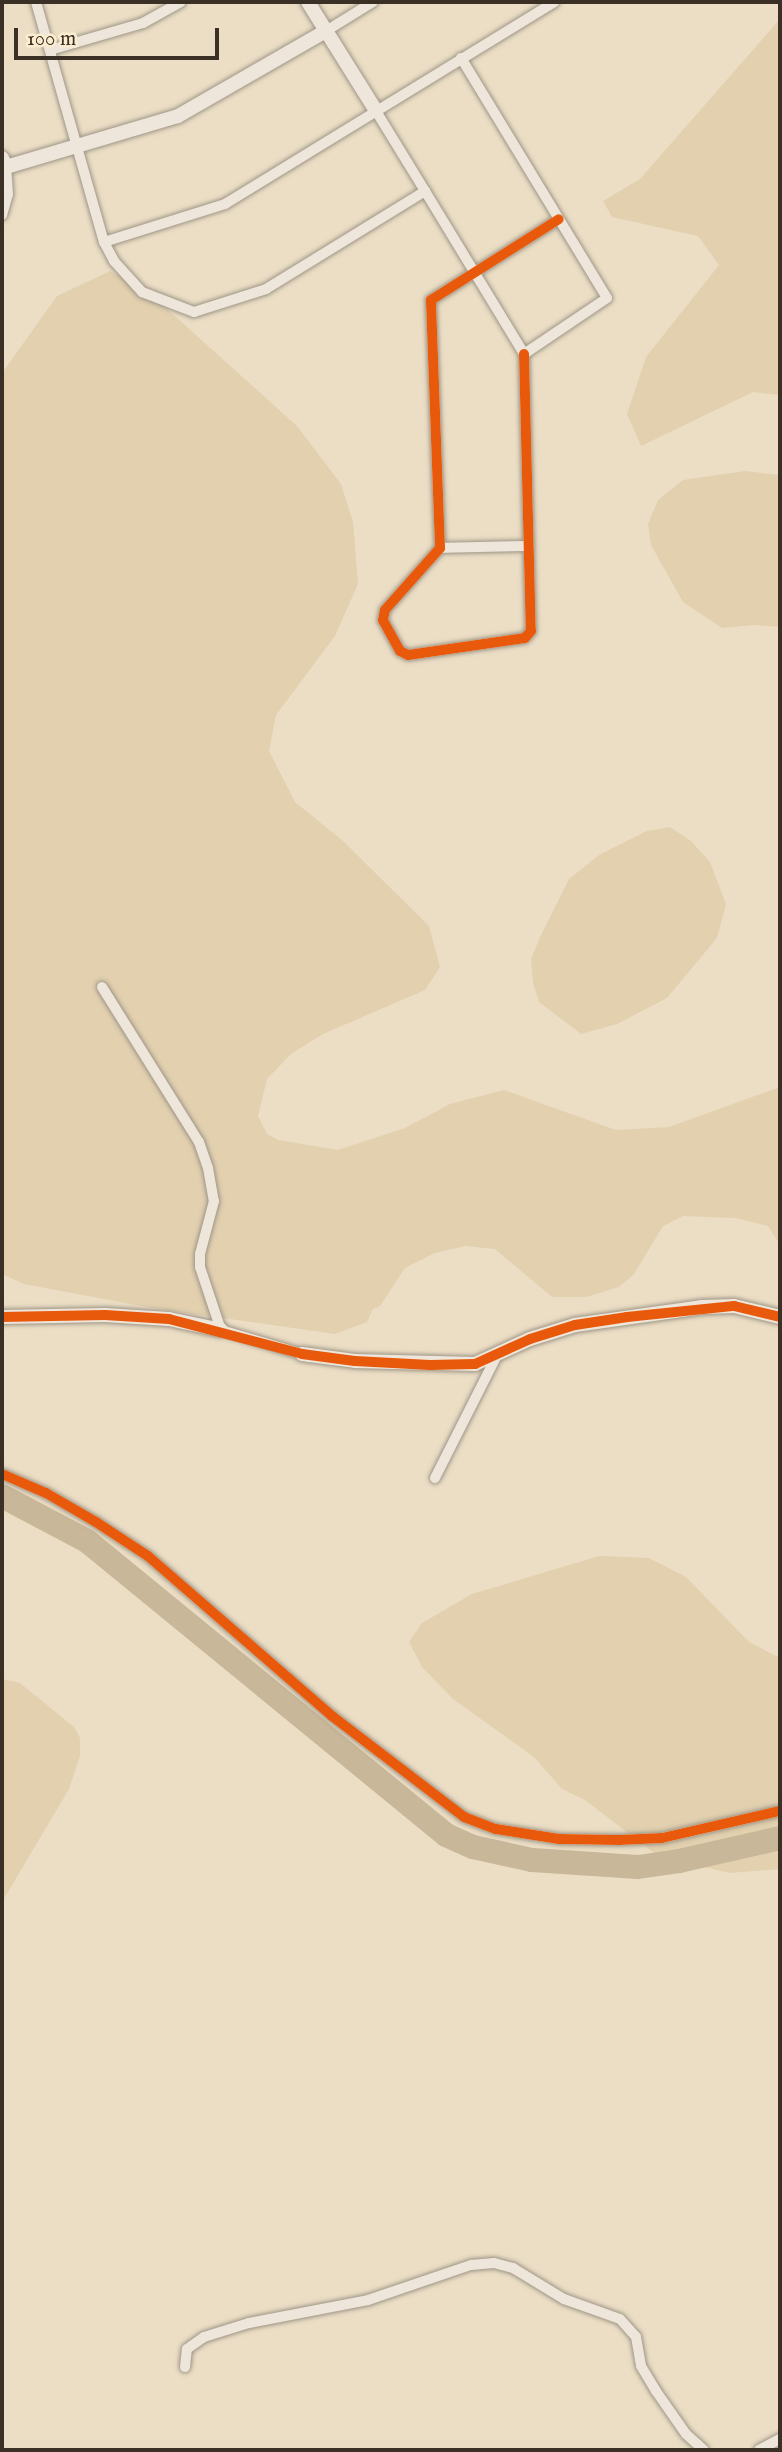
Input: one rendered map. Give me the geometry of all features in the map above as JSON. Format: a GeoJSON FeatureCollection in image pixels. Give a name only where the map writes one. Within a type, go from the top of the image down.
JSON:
{"type":"FeatureCollection","features":[{"type":"Feature","properties":{"kind":"street"},"geometry":{"type":"LineString","coordinates":[[36,2],[104,242],[114,261],[142,292],[194,312],[265,289],[425,191]]}},
{"type":"Feature","properties":{"kind":"street"},"geometry":{"type":"LineString","coordinates":[[50,50],[143,23],[181,2]]}},
{"type":"Feature","properties":{"kind":"street"},"geometry":{"type":"LineString","coordinates":[[308,2],[475,272],[524,354],[531,631],[525,638],[408,655],[400,651],[383,620],[385,610],[440,548],[430,300],[475,272],[559,219]]}},
{"type":"Feature","properties":{"kind":"street"},"geometry":{"type":"LineString","coordinates":[[2,215],[8,194],[4,163],[78,146],[178,116],[373,2]]}},
{"type":"Feature","properties":{"kind":"street"},"geometry":{"type":"LineString","coordinates":[[104,242],[225,204],[554,2]]}},
{"type":"Feature","properties":{"kind":"street"},"geometry":{"type":"LineString","coordinates":[[461,58],[607,298],[524,354]]}},
{"type":"Feature","properties":{"kind":"street"},"geometry":{"type":"LineString","coordinates":[[440,548],[529,546]]}},
{"type":"Feature","properties":{"kind":"street"},"geometry":{"type":"LineString","coordinates":[[102,987],[199,1142],[208,1168],[214,1201],[200,1254],[200,1267],[221,1330]]}},
{"type":"Feature","properties":{"kind":"street"},"geometry":{"type":"LineString","coordinates":[[2,1317],[118,1315],[169,1319],[221,1330],[302,1354],[355,1361],[430,1365],[475,1364],[530,1339],[575,1325],[652,1314],[734,1306],[780,1317]]}},
{"type":"Feature","properties":{"kind":"street"},"geometry":{"type":"LineString","coordinates":[[435,1478],[497,1355]]}},
{"type":"Feature","properties":{"kind":"street"},"geometry":{"type":"LineString","coordinates":[[2,1474],[96,1521],[148,1556],[332,1716],[464,1817],[495,1829],[559,1839],[619,1840],[662,1838],[780,1811]]}},
{"type":"Feature","properties":{"kind":"street"},"geometry":{"type":"LineString","coordinates":[[185,2367],[187,2349],[204,2337],[249,2323],[368,2300],[471,2265],[494,2263],[513,2268],[564,2299],[620,2319],[636,2337],[641,2366],[656,2391],[686,2434],[704,2450]]}},
{"type":"Feature","properties":{"kind":"street"},"geometry":{"type":"LineString","coordinates":[[759,2450],[780,2439]]}},
{"type":"Feature","properties":{"kind":"shaded area"},"geometry":{"type":"Polygon","coordinates":[[[780,19],[780,395],[753,392],[641,446],[627,414],[646,357],[719,265],[698,236],[612,217],[603,201],[640,179],[780,19]]]}},
{"type":"Feature","properties":{"kind":"shaded area"},"geometry":{"type":"Polygon","coordinates":[[[110,271],[147,291],[297,426],[341,484],[353,522],[358,584],[335,636],[276,715],[269,751],[295,802],[343,841],[429,926],[440,967],[425,990],[323,1034],[291,1054],[267,1079],[258,1116],[267,1134],[278,1140],[338,1150],[405,1128],[450,1104],[504,1090],[616,1130],[669,1127],[780,1087],[780,1245],[768,1226],[735,1218],[683,1216],[663,1226],[634,1274],[619,1287],[586,1297],[552,1297],[495,1249],[465,1246],[435,1253],[405,1268],[380,1306],[373,1309],[367,1322],[335,1334],[152,1308],[24,1284],[2,1274],[2,373],[57,296],[110,271]]]}},
{"type":"Feature","properties":{"kind":"shaded area"},"geometry":{"type":"Polygon","coordinates":[[[745,471],[780,475],[780,627],[754,625],[722,628],[683,602],[651,545],[648,524],[658,500],[683,480],[745,471]]]}},
{"type":"Feature","properties":{"kind":"shaded area"},"geometry":{"type":"Polygon","coordinates":[[[670,827],[691,841],[710,862],[726,904],[717,938],[667,998],[617,1024],[581,1034],[539,1002],[533,983],[531,959],[541,935],[569,879],[599,855],[647,831],[670,827]]]}},
{"type":"Feature","properties":{"kind":"shaded area"},"geometry":{"type":"Polygon","coordinates":[[[599,1556],[649,1558],[686,1577],[749,1642],[780,1658],[780,1869],[730,1873],[658,1856],[585,1800],[562,1789],[534,1757],[453,1699],[422,1667],[409,1642],[422,1623],[472,1594],[599,1556]]]}},
{"type":"Feature","properties":{"kind":"shaded area"},"geometry":{"type":"Polygon","coordinates":[[[2,1679],[20,1683],[74,1727],[80,1738],[80,1756],[69,1789],[2,1902],[2,1679]]]}},
{"type":"Feature","properties":{"kind":"waterway"},"geometry":{"type":"LineString","coordinates":[[2,1496],[87,1541],[446,1835],[473,1847],[532,1860],[638,1867],[679,1861],[780,1838]]}},
{"type":"Feature","properties":{"kind":"cycle path"},"geometry":{"type":"LineString","coordinates":[[524,354],[531,631],[525,638],[408,655],[400,651],[383,620],[385,610],[440,548],[431,300],[559,219]]}},
{"type":"Feature","properties":{"kind":"cycle path"},"geometry":{"type":"LineString","coordinates":[[2,1317],[105,1315],[169,1319],[302,1354],[355,1361],[430,1365],[475,1364],[530,1339],[575,1325],[627,1317],[734,1306],[780,1317]]}},
{"type":"Feature","properties":{"kind":"cycle path"},"geometry":{"type":"LineString","coordinates":[[2,1474],[46,1493],[148,1556],[332,1716],[464,1817],[496,1829],[559,1839],[619,1840],[662,1838],[780,1811]]}}]}
